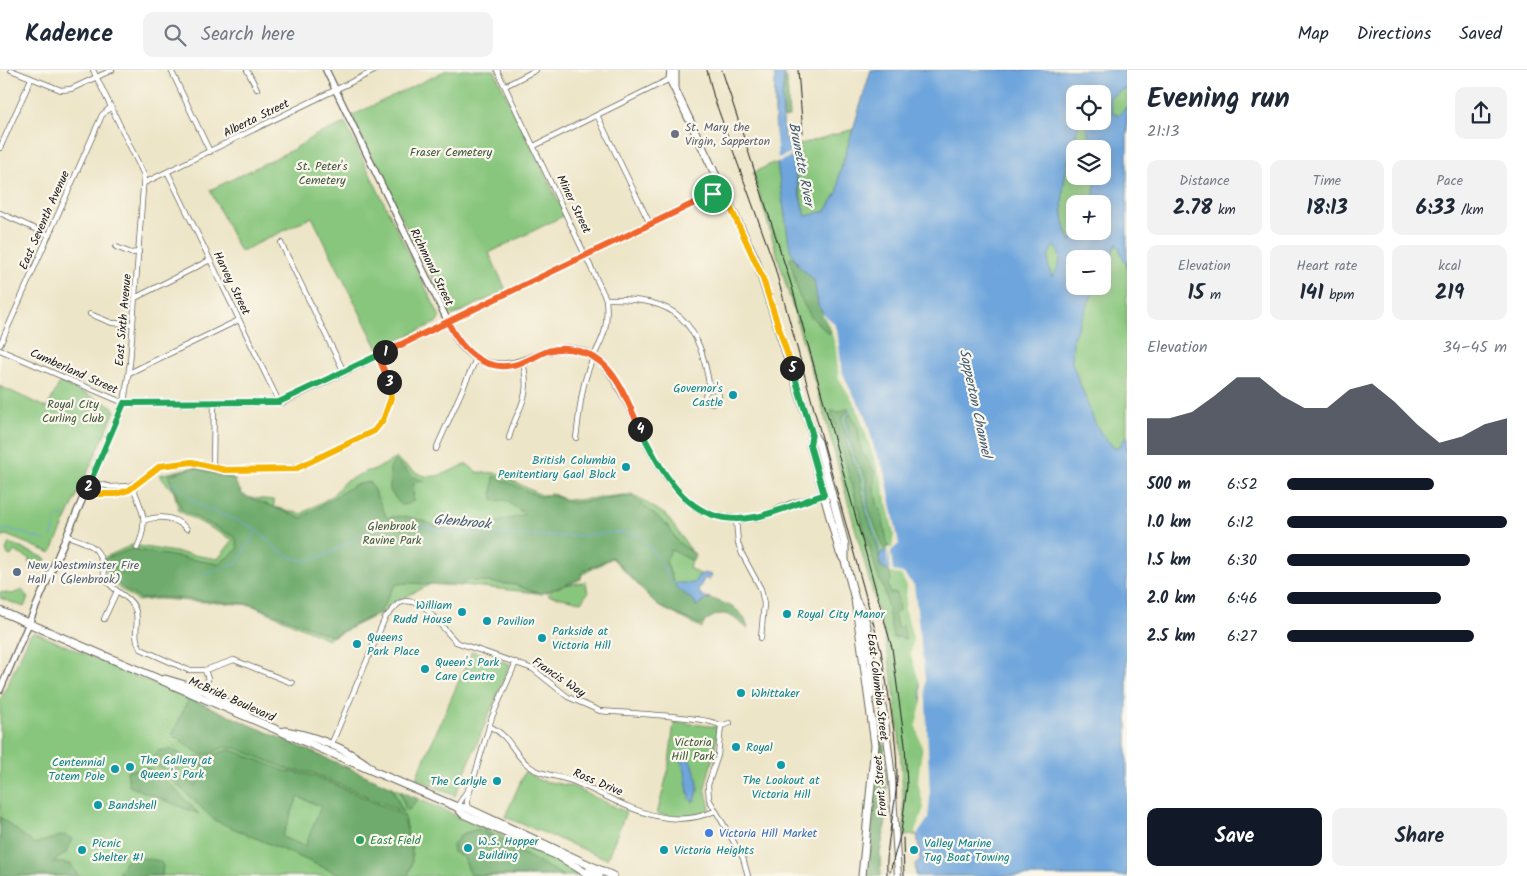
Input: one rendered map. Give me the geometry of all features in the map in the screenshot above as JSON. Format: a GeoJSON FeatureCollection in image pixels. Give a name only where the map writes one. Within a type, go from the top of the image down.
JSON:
{"type":"FeatureCollection","features":[{"type":"Feature","properties":{"kind":"main road"},"geometry":{"type":"LineString","coordinates":[[670,79],[671,70]]}},
{"type":"Feature","properties":{"kind":"main road"},"geometry":{"type":"LineString","coordinates":[[675,70],[675,91]]}},
{"type":"Feature","properties":{"kind":"main road","name":"East Columbia Street"},"geometry":{"type":"LineString","coordinates":[[670,79],[762,276],[812,433],[818,442],[828,494],[846,551],[846,562],[855,599],[872,710],[874,744],[862,876]]}},
{"type":"Feature","properties":{"kind":"main road"},"geometry":{"type":"LineString","coordinates":[[855,599],[861,608],[878,678]]}},
{"type":"Feature","properties":{"kind":"main road","name":"Front Street"},"geometry":{"type":"LineString","coordinates":[[856,609],[871,661],[878,678],[892,778],[898,876]]}},
{"type":"Feature","properties":{"kind":"main road","name":"McBride Boulevard"},"geometry":{"type":"LineString","coordinates":[[0,611],[457,807],[467,808],[613,876]]}},
{"type":"Feature","properties":{"kind":"main road"},"geometry":{"type":"LineString","coordinates":[[869,642],[872,710]]}},
{"type":"Feature","properties":{"kind":"main road"},"geometry":{"type":"LineString","coordinates":[[150,676],[180,682],[205,691],[231,704],[262,724]]}},
{"type":"Feature","properties":{"kind":"main road"},"geometry":{"type":"LineString","coordinates":[[275,730],[297,733],[331,745],[358,757],[377,772]]}},
{"type":"Feature","properties":{"kind":"main road","name":"McBride Boulevard"},"geometry":{"type":"LineString","coordinates":[[457,807],[463,814],[580,868],[591,876]]}},
{"type":"Feature","properties":{"kind":"main road"},"geometry":{"type":"LineString","coordinates":[[577,859],[599,876]]}},
{"type":"Feature","properties":{"kind":"street"},"geometry":{"type":"LineString","coordinates":[[11,70],[56,90],[64,90],[112,70]]}},
{"type":"Feature","properties":{"kind":"street","name":"East Sixth Avenue"},"geometry":{"type":"LineString","coordinates":[[0,690],[124,403],[129,373],[144,175],[93,70]]}},
{"type":"Feature","properties":{"kind":"street"},"geometry":{"type":"LineString","coordinates":[[171,70],[210,152]]}},
{"type":"Feature","properties":{"kind":"street"},"geometry":{"type":"LineString","coordinates":[[247,70],[257,90]]}},
{"type":"Feature","properties":{"kind":"street","name":"Richmond Street"},"geometry":{"type":"LineString","coordinates":[[326,70],[458,343],[476,359],[498,366],[523,362],[547,351],[562,349],[584,352],[594,358],[614,376],[672,486],[701,510],[736,519],[766,515],[828,494]]}},
{"type":"Feature","properties":{"kind":"street","name":"Alberta Street"},"geometry":{"type":"LineString","coordinates":[[144,184],[376,70]]}},
{"type":"Feature","properties":{"kind":"street","name":"Miner Street"},"geometry":{"type":"LineString","coordinates":[[497,70],[587,254],[606,299],[608,319],[606,331],[585,380],[576,438]]}},
{"type":"Feature","properties":{"kind":"street"},"geometry":{"type":"LineString","coordinates":[[505,86],[536,70]]}},
{"type":"Feature","properties":{"kind":"street","name":"East Columbia Street"},"geometry":{"type":"LineString","coordinates":[[665,70],[670,79]]}},
{"type":"Feature","properties":{"kind":"street"},"geometry":{"type":"LineString","coordinates":[[0,148],[2,137],[31,79]]}},
{"type":"Feature","properties":{"kind":"street"},"geometry":{"type":"LineString","coordinates":[[534,146],[670,79]]}},
{"type":"Feature","properties":{"kind":"street","name":"East Seventh Avenue"},"geometry":{"type":"LineString","coordinates":[[0,346],[102,115],[111,107]]}},
{"type":"Feature","properties":{"kind":"street"},"geometry":{"type":"LineString","coordinates":[[597,115],[650,224]]}},
{"type":"Feature","properties":{"kind":"street","name":"Harvey Street"},"geometry":{"type":"LineString","coordinates":[[168,172],[279,402]]}},
{"type":"Feature","properties":{"kind":"street","name":"Cumberland Street"},"geometry":{"type":"LineString","coordinates":[[0,350],[124,403],[279,402],[722,189]]}},
{"type":"Feature","properties":{"kind":"street"},"geometry":{"type":"LineString","coordinates":[[0,212],[49,235]]}},
{"type":"Feature","properties":{"kind":"street"},"geometry":{"type":"LineString","coordinates":[[281,243],[344,372]]}},
{"type":"Feature","properties":{"kind":"street"},"geometry":{"type":"LineString","coordinates":[[116,247],[131,253],[139,252]]}},
{"type":"Feature","properties":{"kind":"street"},"geometry":{"type":"LineString","coordinates":[[135,298],[210,260]]}},
{"type":"Feature","properties":{"kind":"street"},"geometry":{"type":"LineString","coordinates":[[606,299],[631,298],[648,301],[667,308],[683,319],[693,330],[701,346],[710,389]]}},
{"type":"Feature","properties":{"kind":"street"},"geometry":{"type":"LineString","coordinates":[[90,314],[112,324],[132,324]]}},
{"type":"Feature","properties":{"kind":"street"},"geometry":{"type":"LineString","coordinates":[[129,373],[239,320]]}},
{"type":"Feature","properties":{"kind":"street"},"geometry":{"type":"LineString","coordinates":[[88,489],[98,494],[111,495],[126,491],[132,485],[164,465],[196,462],[225,470],[295,469],[374,431],[383,420],[392,392],[378,356]]}},
{"type":"Feature","properties":{"kind":"street"},"geometry":{"type":"LineString","coordinates":[[436,449],[476,359]]}},
{"type":"Feature","properties":{"kind":"street"},"geometry":{"type":"LineString","coordinates":[[509,438],[523,406],[526,390],[523,362]]}},
{"type":"Feature","properties":{"kind":"street"},"geometry":{"type":"LineString","coordinates":[[214,403],[214,466]]}},
{"type":"Feature","properties":{"kind":"street"},"geometry":{"type":"LineString","coordinates":[[91,482],[111,487],[132,485]]}},
{"type":"Feature","properties":{"kind":"street"},"geometry":{"type":"LineString","coordinates":[[132,485],[145,520],[143,533],[137,548]]}},
{"type":"Feature","properties":{"kind":"street"},"geometry":{"type":"LineString","coordinates":[[145,520],[167,517],[180,522],[187,529]]}},
{"type":"Feature","properties":{"kind":"street"},"geometry":{"type":"LineString","coordinates":[[736,519],[742,554],[753,571],[762,596],[764,618],[761,638]]}},
{"type":"Feature","properties":{"kind":"street"},"geometry":{"type":"LineString","coordinates":[[67,536],[94,548],[101,558],[106,580],[117,591],[129,598],[136,613],[135,635],[141,649],[188,670],[205,670],[234,660],[292,683]]}},
{"type":"Feature","properties":{"kind":"street"},"geometry":{"type":"LineString","coordinates":[[104,619],[117,591]]}},
{"type":"Feature","properties":{"kind":"street","name":"Francis Way"},"geometry":{"type":"LineString","coordinates":[[331,745],[385,618],[399,603],[406,601],[421,603],[450,637],[466,646],[516,662],[547,678],[576,701],[600,711],[718,722],[721,726]]}},
{"type":"Feature","properties":{"kind":"street"},"geometry":{"type":"LineString","coordinates":[[467,808],[489,726],[516,662]]}},
{"type":"Feature","properties":{"kind":"street"},"geometry":{"type":"LineString","coordinates":[[205,670],[208,679],[205,691]]}},
{"type":"Feature","properties":{"kind":"street"},"geometry":{"type":"LineString","coordinates":[[730,723],[721,726],[718,755],[708,785],[709,799],[739,850],[748,876]]}},
{"type":"Feature","properties":{"kind":"street","name":"Ross Drive"},"geometry":{"type":"LineString","coordinates":[[489,726],[504,734],[523,761],[538,772],[570,780],[656,817],[686,820],[715,811]]}},
{"type":"Feature","properties":{"kind":"street"},"geometry":{"type":"LineString","coordinates":[[457,807],[473,780]]}},
{"type":"Feature","properties":{"kind":"green space","name":"Fraser Cemetery"},"geometry":{"type":"Polygon","coordinates":[[[447,70],[494,70],[565,215],[489,253],[506,290],[452,316],[351,116],[447,70]]]}},
{"type":"Feature","properties":{"kind":"green space"},"geometry":{"type":"Polygon","coordinates":[[[1127,70],[1127,134],[1111,170],[1111,140],[1068,140],[1072,130],[1111,130],[1111,85],[1127,70]]]}},
{"type":"Feature","properties":{"kind":"green space"},"geometry":{"type":"Polygon","coordinates":[[[785,75],[787,79],[789,117],[784,118],[782,98],[785,75]]]}},
{"type":"Feature","properties":{"kind":"green space","name":"St. Peter's Cemetery"},"geometry":{"type":"Polygon","coordinates":[[[345,123],[440,317],[437,322],[378,349],[312,217],[240,252],[210,190],[294,149],[314,136],[345,123]]]}},
{"type":"Feature","properties":{"kind":"green space"},"geometry":{"type":"Polygon","coordinates":[[[854,129],[839,175],[842,196],[808,234],[791,147],[854,129]]]}},
{"type":"Feature","properties":{"kind":"green space"},"geometry":{"type":"Polygon","coordinates":[[[1066,146],[1066,185],[1104,185],[1100,195],[1066,195],[1066,240],[1078,240],[1072,250],[1066,250],[1066,259],[1044,296],[1049,193],[1066,146]]]}},
{"type":"Feature","properties":{"kind":"green space"},"geometry":{"type":"Polygon","coordinates":[[[778,155],[800,235],[881,471],[896,543],[887,568],[902,574],[909,587],[922,686],[927,807],[917,835],[904,836],[899,735],[893,684],[884,634],[823,410],[753,173],[773,163],[778,165],[778,155]]]}},
{"type":"Feature","properties":{"kind":"green space"},"geometry":{"type":"Polygon","coordinates":[[[1119,236],[1127,256],[1127,450],[1115,463],[1068,399],[1072,325],[1086,295],[1111,295],[1111,250],[1119,236]]]}},
{"type":"Feature","properties":{"kind":"green space"},"geometry":{"type":"Polygon","coordinates":[[[792,256],[799,266],[814,280],[831,330],[829,334],[811,317],[799,296],[790,258],[792,256]]]}},
{"type":"Feature","properties":{"kind":"green space","name":"Royal City Curling Club"},"geometry":{"type":"Polygon","coordinates":[[[60,382],[112,406],[115,411],[51,553],[6,535],[0,537],[0,386],[47,408],[60,382]]]}},
{"type":"Feature","properties":{"kind":"green space"},"geometry":{"type":"Polygon","coordinates":[[[848,408],[849,411],[843,416],[842,422],[847,437],[847,448],[860,478],[866,512],[878,546],[880,565],[890,572],[891,581],[888,584],[890,593],[897,593],[899,610],[894,615],[898,628],[903,625],[906,640],[899,637],[893,638],[884,589],[877,574],[831,411],[840,412],[848,408]]]}},
{"type":"Feature","properties":{"kind":"green space"},"geometry":{"type":"Polygon","coordinates":[[[850,413],[858,428],[862,453],[875,472],[874,489],[879,510],[881,509],[888,547],[884,549],[868,507],[866,478],[853,453],[846,420],[850,413]]]}},
{"type":"Feature","properties":{"kind":"green space","name":"Glenbrook Ravine Park"},"geometry":{"type":"Polygon","coordinates":[[[396,458],[415,472],[430,476],[437,476],[467,464],[477,472],[497,473],[541,495],[553,494],[564,499],[576,500],[632,494],[666,515],[693,553],[689,568],[704,576],[695,595],[712,604],[702,628],[657,605],[612,558],[585,573],[537,593],[435,582],[391,604],[385,611],[328,639],[251,605],[158,599],[138,601],[116,586],[108,577],[103,558],[132,545],[218,559],[233,540],[179,511],[174,492],[159,475],[194,467],[234,478],[240,497],[274,500],[274,507],[301,514],[332,496],[344,482],[367,471],[375,470],[396,458]]]}},
{"type":"Feature","properties":{"kind":"green space"},"geometry":{"type":"Polygon","coordinates":[[[395,460],[413,477],[425,481],[414,483],[413,501],[409,504],[401,505],[390,491],[390,468],[395,460]]]}},
{"type":"Feature","properties":{"kind":"green space","name":"Glenbrook Ravine Park"},"geometry":{"type":"Polygon","coordinates":[[[194,468],[233,479],[243,495],[301,518],[354,485],[370,482],[387,518],[404,516],[447,529],[463,531],[491,532],[496,523],[525,514],[505,500],[494,501],[492,493],[494,476],[540,497],[554,496],[573,503],[632,496],[668,526],[678,542],[695,554],[693,561],[671,550],[666,561],[675,586],[699,604],[710,598],[734,608],[743,616],[748,629],[735,619],[724,614],[714,616],[701,625],[658,606],[612,557],[582,572],[581,579],[541,594],[515,585],[466,580],[462,586],[398,584],[393,588],[380,612],[332,636],[251,604],[159,597],[140,599],[113,579],[105,559],[132,549],[219,564],[238,549],[235,537],[182,510],[168,475],[194,468]]]}},
{"type":"Feature","properties":{"kind":"green space"},"geometry":{"type":"Polygon","coordinates":[[[9,543],[45,558],[42,568],[28,562],[30,559],[14,551],[11,556],[8,555],[6,550],[9,543]]]}},
{"type":"Feature","properties":{"kind":"green space"},"geometry":{"type":"Polygon","coordinates":[[[586,582],[588,593],[581,602],[548,595],[556,586],[586,582]]]}},
{"type":"Feature","properties":{"kind":"green space"},"geometry":{"type":"Polygon","coordinates":[[[22,590],[28,598],[24,607],[0,598],[0,592],[12,594],[22,590]]]}},
{"type":"Feature","properties":{"kind":"green space"},"geometry":{"type":"Polygon","coordinates":[[[34,632],[561,861],[586,876],[0,876],[0,701],[30,635],[34,632]]]}},
{"type":"Feature","properties":{"kind":"green space"},"geometry":{"type":"Polygon","coordinates":[[[472,651],[510,664],[455,796],[416,778],[472,651]]]}},
{"type":"Feature","properties":{"kind":"green space"},"geometry":{"type":"Polygon","coordinates":[[[189,698],[392,787],[403,812],[313,773],[290,770],[236,748],[224,747],[211,754],[201,755],[172,735],[189,698]]]}},
{"type":"Feature","properties":{"kind":"green space","name":"Victoria Hill Park"},"geometry":{"type":"Polygon","coordinates":[[[674,722],[718,727],[705,787],[710,809],[691,816],[657,814],[668,771],[674,722]]]}},
{"type":"Feature","properties":{"kind":"green space"},"geometry":{"type":"Polygon","coordinates":[[[881,732],[884,748],[888,810],[880,853],[881,876],[868,876],[881,732]]]}},
{"type":"Feature","properties":{"kind":"green space"},"geometry":{"type":"Polygon","coordinates":[[[172,749],[183,756],[176,776],[196,785],[205,768],[194,759],[232,750],[285,771],[315,776],[404,815],[412,852],[408,876],[343,876],[214,820],[155,763],[154,756],[158,751],[172,749]],[[298,797],[282,837],[305,846],[321,806],[298,797]]]}},
{"type":"Feature","properties":{"kind":"green space"},"geometry":{"type":"Polygon","coordinates":[[[147,768],[167,781],[199,814],[129,786],[127,771],[147,768]]]}},
{"type":"Feature","properties":{"kind":"green space"},"geometry":{"type":"Polygon","coordinates":[[[525,771],[539,780],[571,786],[626,812],[607,859],[505,817],[525,771]]]}},
{"type":"Feature","properties":{"kind":"green space"},"geometry":{"type":"Polygon","coordinates":[[[400,791],[418,799],[409,810],[406,810],[400,791]]]}},
{"type":"Feature","properties":{"kind":"green space"},"geometry":{"type":"Polygon","coordinates":[[[0,817],[34,844],[64,835],[72,839],[66,853],[53,862],[71,864],[78,876],[0,876],[0,817]]]}},
{"type":"Feature","properties":{"kind":"green space"},"geometry":{"type":"Polygon","coordinates":[[[478,829],[506,841],[516,850],[564,876],[471,875],[463,857],[453,852],[452,846],[462,834],[478,829]]]}},
{"type":"Feature","properties":{"kind":"green space"},"geometry":{"type":"Polygon","coordinates":[[[130,856],[160,861],[163,866],[162,876],[124,876],[118,872],[130,856]]]}},
{"type":"Feature","properties":{"kind":"water","name":"Sapperton Channel"},"geometry":{"type":"Polygon","coordinates":[[[774,70],[785,70],[782,98],[784,137],[789,140],[800,198],[806,216],[826,211],[838,191],[839,175],[871,70],[1127,70],[1127,91],[1123,89],[1111,97],[1111,85],[1066,85],[1066,130],[1077,130],[1074,140],[1066,140],[1063,212],[1066,240],[1111,240],[1111,195],[1094,195],[1095,185],[1111,185],[1111,140],[1091,140],[1087,130],[1111,130],[1111,106],[1113,113],[1119,115],[1127,106],[1127,267],[1117,243],[1111,256],[1111,250],[1066,250],[1066,295],[1092,295],[1073,338],[1072,363],[1095,423],[1104,438],[1117,449],[1127,435],[1127,876],[916,876],[915,864],[920,860],[917,832],[926,813],[922,761],[922,702],[909,587],[902,574],[887,570],[880,565],[879,557],[882,552],[892,549],[896,543],[886,491],[865,422],[843,382],[835,333],[818,305],[814,280],[799,266],[790,249],[776,157],[774,70]],[[1055,245],[1050,252],[1048,260],[1052,277],[1060,261],[1055,245]]]}},
{"type":"Feature","properties":{"kind":"water"},"geometry":{"type":"Polygon","coordinates":[[[704,573],[712,575],[709,580],[705,578],[698,590],[702,596],[710,598],[696,606],[695,602],[675,586],[676,583],[694,583],[698,576],[704,573]]]}},
{"type":"Feature","properties":{"kind":"water"},"geometry":{"type":"Polygon","coordinates":[[[682,755],[691,762],[698,784],[698,791],[693,802],[689,798],[691,796],[688,793],[685,771],[680,759],[682,755]]]}},
{"type":"Feature","properties":{"kind":"pier"},"geometry":{"type":"Polygon","coordinates":[[[771,70],[774,70],[774,117],[778,158],[793,152],[795,154],[775,164],[768,119],[771,70]]]}},
{"type":"Feature","properties":{"kind":"pier"},"geometry":{"type":"Polygon","coordinates":[[[822,313],[833,322],[837,329],[842,371],[866,416],[874,449],[885,472],[899,544],[891,551],[893,571],[903,573],[914,585],[925,679],[930,798],[928,819],[917,835],[915,832],[924,808],[918,781],[922,749],[916,725],[922,701],[921,686],[911,656],[913,638],[905,609],[907,586],[901,575],[890,573],[889,551],[887,568],[887,548],[892,548],[894,535],[882,481],[857,408],[839,378],[836,348],[831,330],[822,313]]]}},
{"type":"Feature","properties":{"kind":"waterway"},"geometry":{"type":"LineString","coordinates":[[857,406],[848,413],[845,420],[853,458],[865,482],[867,509],[881,553]]}},
{"type":"Feature","properties":{"kind":"waterway","name":"Glenbrook"},"geometry":{"type":"LineString","coordinates":[[170,483],[182,490],[199,505],[251,527],[283,553],[297,559],[308,560],[319,557],[342,547],[374,528],[404,523],[448,532],[472,534],[572,536],[629,533],[636,535],[646,543],[672,583],[676,584]]}},
{"type":"Feature","properties":{"kind":"waterway","name":"Glenbrook"},"geometry":{"type":"LineString","coordinates":[[55,521],[58,516],[65,516]]}},
{"type":"Feature","properties":{"kind":"waterway","name":"Glenbrook"},"geometry":{"type":"LineString","coordinates":[[51,537],[55,526]]}},
{"type":"Feature","properties":{"kind":"waterway","name":"Glenbrook"},"geometry":{"type":"LineString","coordinates":[[0,531],[12,530],[45,540]]}},
{"type":"Feature","properties":{"kind":"waterway"},"geometry":{"type":"LineString","coordinates":[[202,575],[236,564],[256,532]]}},
{"type":"Feature","properties":{"kind":"railway"},"geometry":{"type":"LineString","coordinates":[[707,70],[714,98],[773,261],[881,651],[892,714],[897,761],[887,876]]}},
{"type":"Feature","properties":{"kind":"railway"},"geometry":{"type":"LineString","coordinates":[[722,70],[792,287],[892,648],[905,745],[907,786],[901,832],[890,872]]}},
{"type":"Feature","properties":{"kind":"railway"},"geometry":{"type":"LineString","coordinates":[[798,70],[803,133]]}},
{"type":"Feature","properties":{"kind":"railway"},"geometry":{"type":"LineString","coordinates":[[903,838],[904,876]]}},
{"type":"Feature","properties":{"kind":"place","name":"St. Mary the Virgin, Sapperton"},"geometry":{"type":"Point","coordinates":[675,134]}},
{"type":"Feature","properties":{"kind":"place","name":"Governor's Castle"},"geometry":{"type":"Point","coordinates":[733,395]}},
{"type":"Feature","properties":{"kind":"place","name":"British Columbia Penitentiary Gaol Block"},"geometry":{"type":"Point","coordinates":[626,467]}},
{"type":"Feature","properties":{"kind":"place","name":"New Westminster Fire Hall 1 (Glenbrook)"},"geometry":{"type":"Point","coordinates":[17,572]}},
{"type":"Feature","properties":{"kind":"place","name":"William Rudd House"},"geometry":{"type":"Point","coordinates":[462,612]}},
{"type":"Feature","properties":{"kind":"place","name":"Royal City Manor"},"geometry":{"type":"Point","coordinates":[787,614]}},
{"type":"Feature","properties":{"kind":"place","name":"Pavilion"},"geometry":{"type":"Point","coordinates":[487,621]}},
{"type":"Feature","properties":{"kind":"place","name":"Parkside at Victoria Hill"},"geometry":{"type":"Point","coordinates":[542,638]}},
{"type":"Feature","properties":{"kind":"place","name":"Queens Park Place"},"geometry":{"type":"Point","coordinates":[357,644]}},
{"type":"Feature","properties":{"kind":"place","name":"Queen's Park Care Centre"},"geometry":{"type":"Point","coordinates":[425,669]}},
{"type":"Feature","properties":{"kind":"place","name":"Whittaker"},"geometry":{"type":"Point","coordinates":[741,693]}},
{"type":"Feature","properties":{"kind":"place","name":"Royal"},"geometry":{"type":"Point","coordinates":[736,747]}},
{"type":"Feature","properties":{"kind":"place","name":"The Lookout at Victoria Hill"},"geometry":{"type":"Point","coordinates":[781,765]}},
{"type":"Feature","properties":{"kind":"place","name":"The Gallery at Queen's Park"},"geometry":{"type":"Point","coordinates":[130,767]}},
{"type":"Feature","properties":{"kind":"place","name":"Centennial Totem Pole"},"geometry":{"type":"Point","coordinates":[115,769]}},
{"type":"Feature","properties":{"kind":"place","name":"The Carlyle"},"geometry":{"type":"Point","coordinates":[497,781]}},
{"type":"Feature","properties":{"kind":"place","name":"Bandshell"},"geometry":{"type":"Point","coordinates":[98,805]}},
{"type":"Feature","properties":{"kind":"place","name":"Victoria Hill Market"},"geometry":{"type":"Point","coordinates":[709,833]}},
{"type":"Feature","properties":{"kind":"place","name":"East Field"},"geometry":{"type":"Point","coordinates":[360,840]}},
{"type":"Feature","properties":{"kind":"place","name":"W.S. Hopper Building"},"geometry":{"type":"Point","coordinates":[468,848]}},
{"type":"Feature","properties":{"kind":"place","name":"Picnic Shelter #1"},"geometry":{"type":"Point","coordinates":[82,850]}},
{"type":"Feature","properties":{"kind":"place","name":"Victoria Heights"},"geometry":{"type":"Point","coordinates":[664,850]}},
{"type":"Feature","properties":{"kind":"place","name":"Valley Marine Tug Boat Towing"},"geometry":{"type":"Point","coordinates":[914,850]}},
{"type":"Feature","properties":{"kind":"route"},"geometry":{"type":"LineString","coordinates":[[713,194],[448,322],[412,339],[380,354],[378,356],[285,400],[271,403],[124,403],[88,489],[98,494],[106,495],[124,492],[164,465],[196,462],[225,470],[288,470],[312,462],[366,436],[374,431],[383,420],[392,392],[378,356],[448,322],[458,343],[464,350],[476,359],[494,365],[512,365],[547,351],[570,348],[584,352],[599,361],[614,376],[641,431],[672,486],[701,510],[736,519],[753,518],[824,495],[810,445],[812,433],[762,276],[722,189],[713,194]]}},
{"type":"Feature","properties":{"kind":"water label","name":"Brunette River"},"geometry":{"type":"Point","coordinates":[802,164]}}]}
